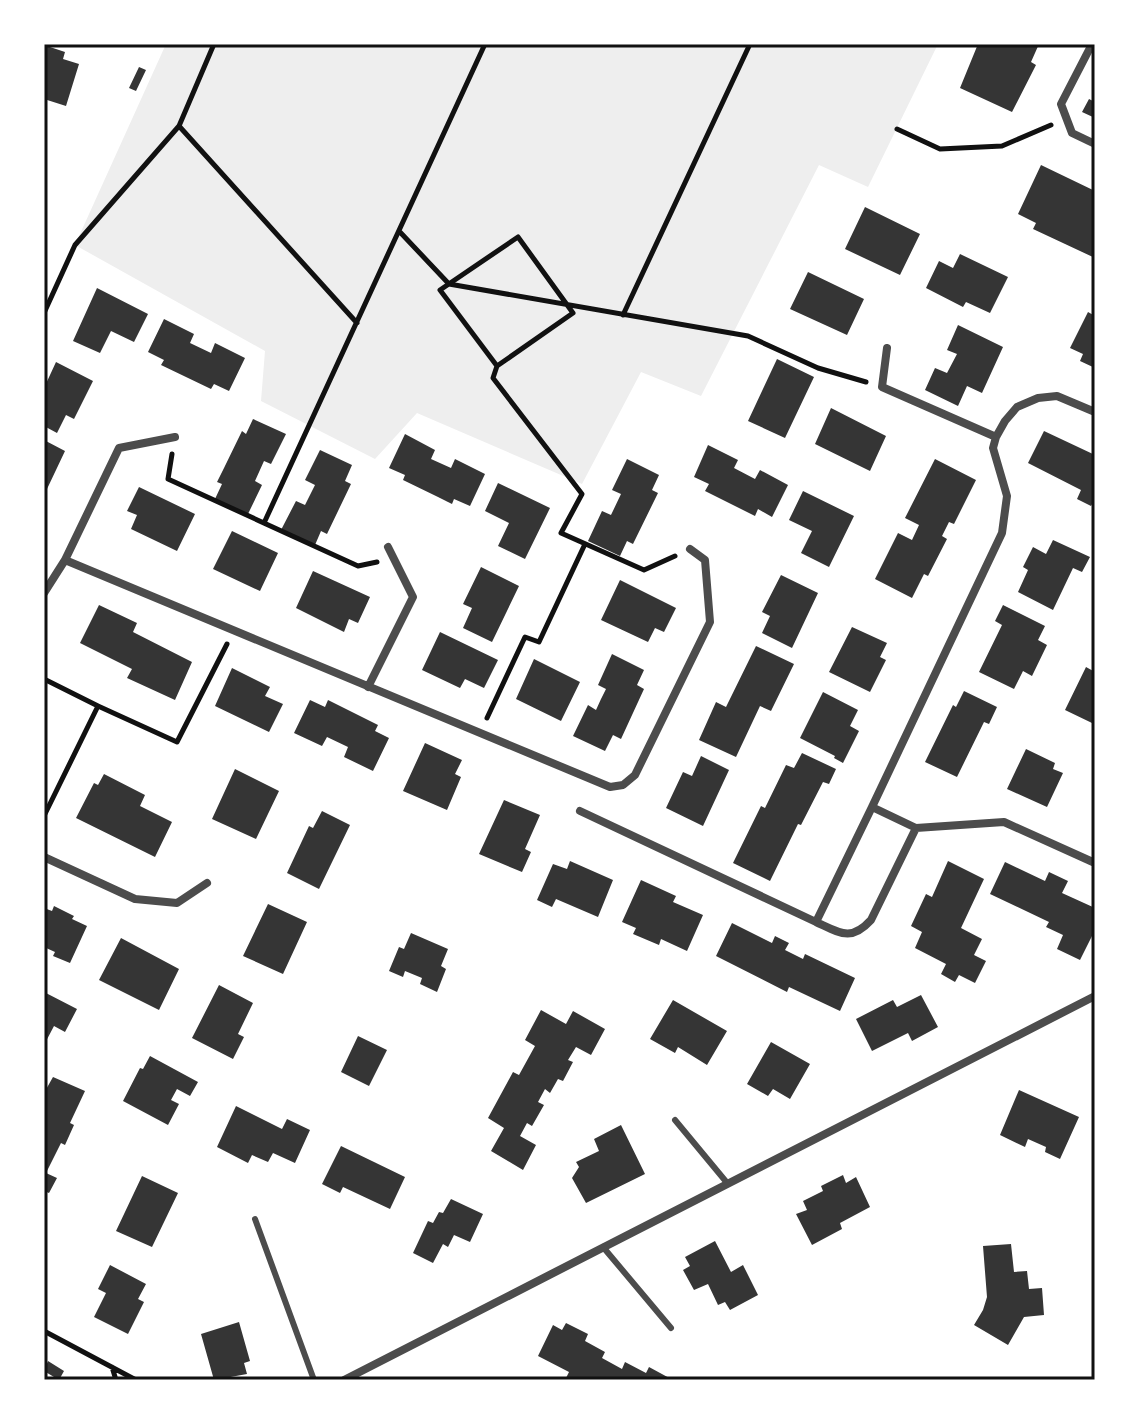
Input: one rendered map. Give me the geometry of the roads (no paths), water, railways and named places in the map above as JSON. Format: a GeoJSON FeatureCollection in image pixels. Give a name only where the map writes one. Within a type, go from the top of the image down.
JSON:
{"type":"FeatureCollection","features":[{"type":"Feature","properties":{"kind":"street"},"geometry":{"type":"LineString","coordinates":[[1092,44],[1061,104],[1072,133],[1095,144]]}},
{"type":"Feature","properties":{"kind":"street"},"geometry":{"type":"LineString","coordinates":[[887,348],[882,387],[996,437]]}},
{"type":"Feature","properties":{"kind":"street"},"geometry":{"type":"LineString","coordinates":[[816,922],[1002,533],[1007,496],[993,448],[996,437],[1017,407],[1038,398],[1057,396],[1095,412]]}},
{"type":"Feature","properties":{"kind":"street"},"geometry":{"type":"LineString","coordinates":[[44,593],[65,560],[119,448],[175,437]]}},
{"type":"Feature","properties":{"kind":"street"},"geometry":{"type":"LineString","coordinates":[[368,687],[413,597],[388,547]]}},
{"type":"Feature","properties":{"kind":"street"},"geometry":{"type":"LineString","coordinates":[[65,560],[610,787],[623,785],[635,775],[710,622],[705,560],[690,549]]}},
{"type":"Feature","properties":{"kind":"street"},"geometry":{"type":"LineString","coordinates":[[872,807],[916,828],[1004,822],[1095,863]]}},
{"type":"Feature","properties":{"kind":"street"},"geometry":{"type":"LineString","coordinates":[[580,811],[844,934],[860,932],[871,920],[916,828]]}},
{"type":"Feature","properties":{"kind":"street"},"geometry":{"type":"LineString","coordinates":[[44,857],[135,899],[177,903],[207,883]]}},
{"type":"Feature","properties":{"kind":"street"},"geometry":{"type":"LineString","coordinates":[[344,1380],[1095,996]]}},
{"type":"Feature","properties":{"kind":"lane"},"geometry":{"type":"LineString","coordinates":[[675,1120],[728,1184]]}},
{"type":"Feature","properties":{"kind":"lane"},"geometry":{"type":"LineString","coordinates":[[255,1219],[314,1380]]}},
{"type":"Feature","properties":{"kind":"lane"},"geometry":{"type":"LineString","coordinates":[[603,1247],[671,1328]]}}]}
